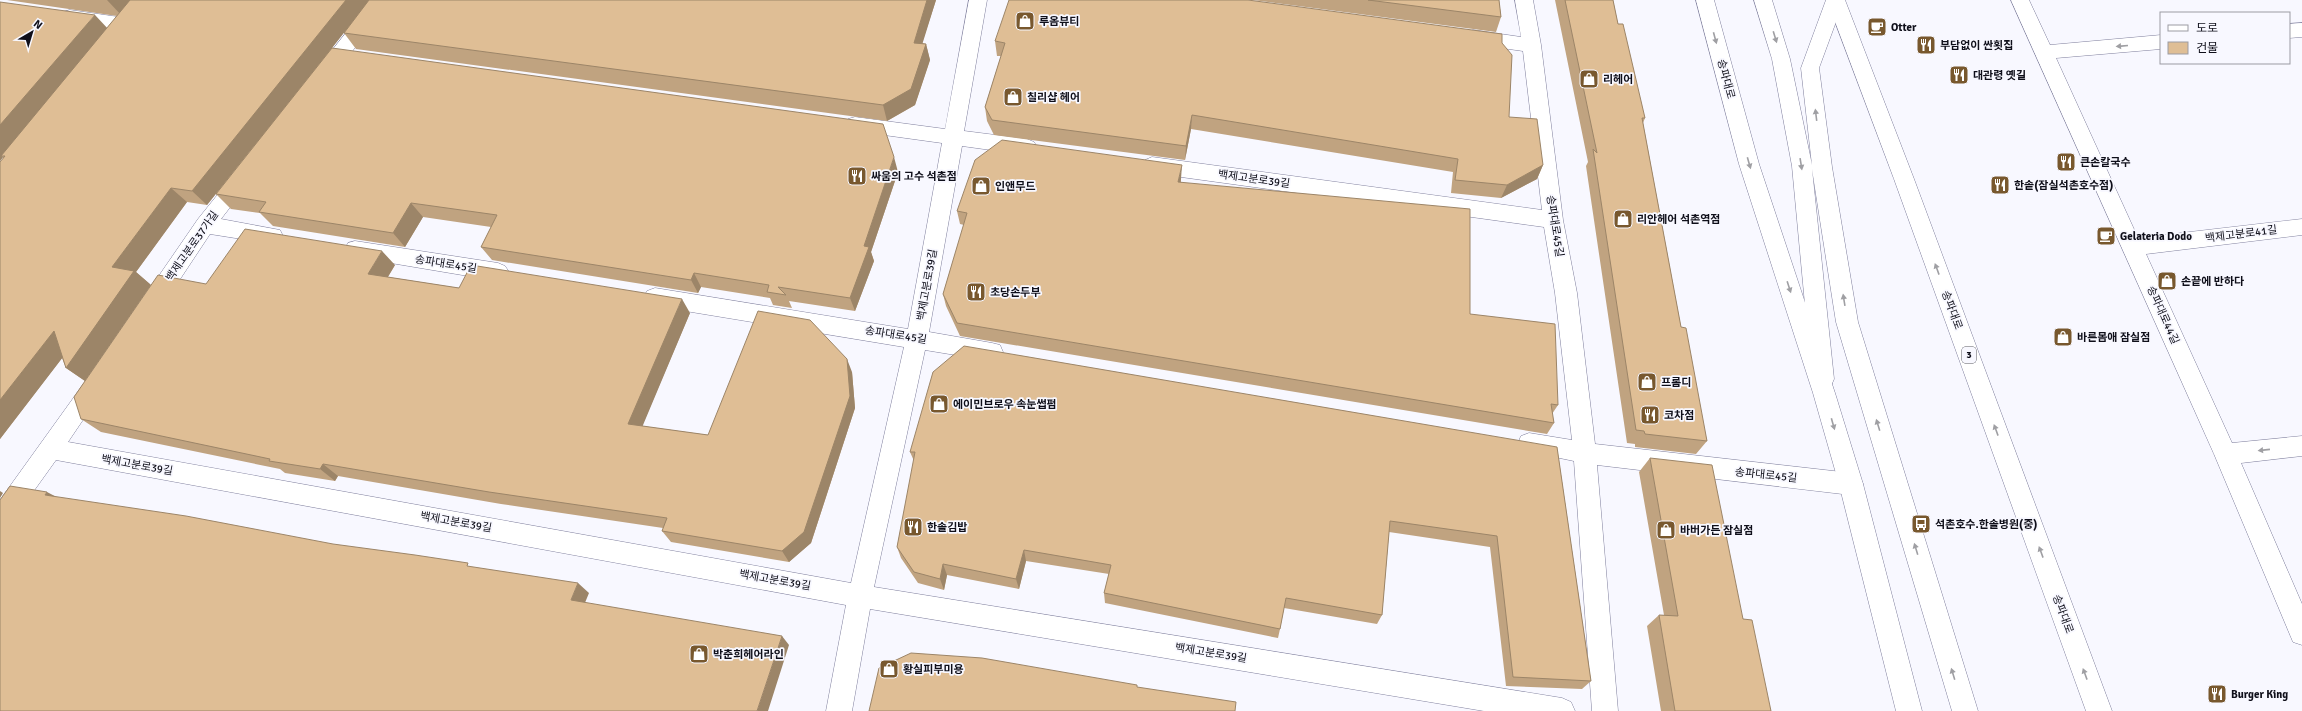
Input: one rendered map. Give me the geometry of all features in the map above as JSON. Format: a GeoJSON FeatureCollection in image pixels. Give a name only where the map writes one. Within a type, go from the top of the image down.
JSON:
{"type":"FeatureCollection","features":[{"type":"Feature","properties":{"kind":"street"},"geometry":{"type":"LineString","coordinates":[[315,85],[382,0]]}},
{"type":"Feature","properties":{"kind":"street","name":"백제고분로39길"},"geometry":{"type":"LineString","coordinates":[[839,711],[860,596],[917,339],[978,0]]}},
{"type":"Feature","properties":{"kind":"street","name":"송파대로45길"},"geometry":{"type":"LineString","coordinates":[[1524,0],[1532,45],[1553,220],[1566,293],[1585,453],[1605,711]]}},
{"type":"Feature","properties":{"kind":"street","name":"송파대로"},"geometry":{"type":"LineString","coordinates":[[1705,0],[1749,164],[1824,393],[1851,484],[1909,711]]}},
{"type":"Feature","properties":{"kind":"street"},"geometry":{"type":"LineString","coordinates":[[1764,0],[1781,59],[1802,166],[1824,393]]}},
{"type":"Feature","properties":{"kind":"street"},"geometry":{"type":"LineString","coordinates":[[1835,0],[1810,68],[1822,167],[1847,322],[1965,711]]}},
{"type":"Feature","properties":{"kind":"street","name":"송파대로"},"geometry":{"type":"LineString","coordinates":[[1835,0],[1904,179],[2099,711]]}},
{"type":"Feature","properties":{"kind":"street","name":"송파대로44길"},"geometry":{"type":"LineString","coordinates":[[2020,0],[2226,454],[2302,633]]}},
{"type":"Feature","properties":{"kind":"street"},"geometry":{"type":"LineString","coordinates":[[111,43],[140,10]]}},
{"type":"Feature","properties":{"kind":"street"},"geometry":{"type":"LineString","coordinates":[[55,15],[126,25]]}},
{"type":"Feature","properties":{"kind":"street"},"geometry":{"type":"LineString","coordinates":[[2290,31],[2302,30]]}},
{"type":"Feature","properties":{"kind":"street"},"geometry":{"type":"LineString","coordinates":[[1453,35],[1532,45]]}},
{"type":"Feature","properties":{"kind":"street"},"geometry":{"type":"LineString","coordinates":[[2043,52],[2160,42]]}},
{"type":"Feature","properties":{"kind":"street"},"geometry":{"type":"LineString","coordinates":[[339,55],[363,58]]}},
{"type":"Feature","properties":{"kind":"street"},"geometry":{"type":"LineString","coordinates":[[836,121],[1049,150]]}},
{"type":"Feature","properties":{"kind":"street","name":"백제고분로39길"},"geometry":{"type":"LineString","coordinates":[[1135,162],[1553,220]]}},
{"type":"Feature","properties":{"kind":"street","name":"백제고분로37가길"},"geometry":{"type":"LineString","coordinates":[[142,318],[205,225],[253,164]]}},
{"type":"Feature","properties":{"kind":"street"},"geometry":{"type":"LineString","coordinates":[[205,225],[291,239]]}},
{"type":"Feature","properties":{"kind":"street","name":"백제고분로41길"},"geometry":{"type":"LineString","coordinates":[[2132,247],[2302,227]]}},
{"type":"Feature","properties":{"kind":"street","name":"송파대로45길"},"geometry":{"type":"LineString","coordinates":[[338,246],[518,275]]}},
{"type":"Feature","properties":{"kind":"street","name":"송파대로45길"},"geometry":{"type":"LineString","coordinates":[[636,294],[1011,355]]}},
{"type":"Feature","properties":{"kind":"street"},"geometry":{"type":"LineString","coordinates":[[0,519],[52,449],[106,370]]}},
{"type":"Feature","properties":{"kind":"street","name":"송파대로45길"},"geometry":{"type":"LineString","coordinates":[[1507,440],[1585,453],[1851,484]]}},
{"type":"Feature","properties":{"kind":"street"},"geometry":{"type":"LineString","coordinates":[[2226,454],[2302,446]]}},
{"type":"Feature","properties":{"kind":"street","name":"백제고분로39길"},"geometry":{"type":"LineString","coordinates":[[52,449],[860,596],[1562,711]]}},
{"type":"Feature","properties":{"kind":"building"},"geometry":{"type":"Polygon","coordinates":[[[130,0],[346,0],[192,191],[171,188],[112,267],[134,271],[66,368],[54,331],[0,400],[0,162],[5,156],[1,156],[130,0]]]}},
{"type":"Feature","properties":{"kind":"building"},"geometry":{"type":"Polygon","coordinates":[[[369,0],[927,0],[914,43],[926,44],[911,89],[883,105],[344,33],[369,0]]]}},
{"type":"Feature","properties":{"kind":"building"},"geometry":{"type":"Polygon","coordinates":[[[1009,0],[1248,0],[1502,34],[1502,43],[1512,55],[1509,117],[1537,119],[1543,165],[1507,185],[1455,180],[1458,159],[1192,115],[1186,146],[992,120],[985,107],[1005,43],[995,41],[1009,0]]]}},
{"type":"Feature","properties":{"kind":"building"},"geometry":{"type":"Polygon","coordinates":[[[1368,0],[1499,0],[1501,17],[1368,0]]]}},
{"type":"Feature","properties":{"kind":"building"},"geometry":{"type":"Polygon","coordinates":[[[1565,0],[1613,0],[1618,24],[1623,24],[1645,118],[1642,118],[1681,327],[1686,328],[1707,441],[1645,434],[1644,431],[1636,430],[1593,149],[1597,153],[1565,0]]]}},
{"type":"Feature","properties":{"kind":"building"},"geometry":{"type":"Polygon","coordinates":[[[0,2],[95,15],[0,125],[0,2]]]}},
{"type":"Feature","properties":{"kind":"building"},"geometry":{"type":"Polygon","coordinates":[[[332,48],[883,124],[894,157],[864,246],[869,247],[850,298],[778,287],[786,295],[767,292],[769,285],[694,273],[691,280],[481,247],[497,215],[411,203],[393,233],[259,212],[266,202],[216,194],[332,48]]]}},
{"type":"Feature","properties":{"kind":"building"},"geometry":{"type":"Polygon","coordinates":[[[1002,140],[1182,165],[1178,182],[1470,209],[1470,314],[1555,324],[1558,405],[1551,404],[1554,423],[957,323],[943,294],[967,213],[957,211],[975,160],[1002,140]]]}},
{"type":"Feature","properties":{"kind":"building"},"geometry":{"type":"Polygon","coordinates":[[[245,229],[382,251],[368,274],[459,288],[471,265],[682,299],[628,424],[708,435],[758,311],[810,320],[847,359],[850,396],[804,532],[782,551],[662,531],[667,518],[489,492],[323,464],[320,469],[269,461],[270,459],[81,419],[74,397],[158,275],[206,284],[245,229]]]}},
{"type":"Feature","properties":{"kind":"building"},"geometry":{"type":"Polygon","coordinates":[[[964,346],[1557,447],[1591,681],[1513,677],[1497,536],[1390,521],[1382,615],[1286,598],[1280,629],[1104,593],[1111,565],[1024,550],[1016,579],[943,564],[940,579],[914,572],[897,547],[915,452],[910,452],[933,372],[964,346]]]}},
{"type":"Feature","properties":{"kind":"building"},"geometry":{"type":"Polygon","coordinates":[[[1650,458],[1712,465],[1743,619],[1752,620],[1771,711],[1675,711],[1659,615],[1678,616],[1650,458]]]}},
{"type":"Feature","properties":{"kind":"building"},"geometry":{"type":"Polygon","coordinates":[[[10,486],[47,492],[45,495],[186,516],[333,544],[468,563],[467,566],[578,583],[571,600],[782,636],[757,711],[0,711],[0,500],[10,486]]]}},
{"type":"Feature","properties":{"kind":"building"},"geometry":{"type":"Polygon","coordinates":[[[911,653],[982,658],[1137,685],[1137,687],[1236,702],[1235,711],[869,711],[879,668],[911,653]]]}},
{"type":"Feature","properties":{"kind":"place","name":"루옴뷰티"},"geometry":{"type":"Point","coordinates":[1025,21]}},
{"type":"Feature","properties":{"kind":"place","name":"Otter"},"geometry":{"type":"Point","coordinates":[1877,27]}},
{"type":"Feature","properties":{"kind":"place","name":"부담없이 싼횟집"},"geometry":{"type":"Point","coordinates":[1926,45]}},
{"type":"Feature","properties":{"kind":"place","name":"대관령 옛길"},"geometry":{"type":"Point","coordinates":[1959,75]}},
{"type":"Feature","properties":{"kind":"place","name":"리헤어"},"geometry":{"type":"Point","coordinates":[1589,79]}},
{"type":"Feature","properties":{"kind":"place","name":"칠리샵 헤어"},"geometry":{"type":"Point","coordinates":[1013,97]}},
{"type":"Feature","properties":{"kind":"place","name":"큰손칼국수"},"geometry":{"type":"Point","coordinates":[2066,162]}},
{"type":"Feature","properties":{"kind":"place","name":"싸움의 고수 석촌점"},"geometry":{"type":"Point","coordinates":[857,176]}},
{"type":"Feature","properties":{"kind":"place","name":"한솥(잠실석촌호수점)"},"geometry":{"type":"Point","coordinates":[2000,185]}},
{"type":"Feature","properties":{"kind":"place","name":"인앤무드"},"geometry":{"type":"Point","coordinates":[981,186]}},
{"type":"Feature","properties":{"kind":"place","name":"리안헤어 석촌역점"},"geometry":{"type":"Point","coordinates":[1623,219]}},
{"type":"Feature","properties":{"kind":"place","name":"Gelateria Dodo"},"geometry":{"type":"Point","coordinates":[2106,236]}},
{"type":"Feature","properties":{"kind":"place","name":"손끝에 반하다"},"geometry":{"type":"Point","coordinates":[2167,281]}},
{"type":"Feature","properties":{"kind":"place","name":"초당손두부"},"geometry":{"type":"Point","coordinates":[976,292]}},
{"type":"Feature","properties":{"kind":"place","name":"바른몸애 잠실점"},"geometry":{"type":"Point","coordinates":[2063,337]}},
{"type":"Feature","properties":{"kind":"place","name":"프롬디"},"geometry":{"type":"Point","coordinates":[1647,382]}},
{"type":"Feature","properties":{"kind":"place","name":"에이민브로우 속눈썹펌"},"geometry":{"type":"Point","coordinates":[939,404]}},
{"type":"Feature","properties":{"kind":"place","name":"코차점"},"geometry":{"type":"Point","coordinates":[1650,415]}},
{"type":"Feature","properties":{"kind":"place","name":"석촌호수.한솔병원(중)"},"geometry":{"type":"Point","coordinates":[1921,524]}},
{"type":"Feature","properties":{"kind":"place","name":"한솔김밥"},"geometry":{"type":"Point","coordinates":[913,527]}},
{"type":"Feature","properties":{"kind":"place","name":"바버가든 잠실점"},"geometry":{"type":"Point","coordinates":[1666,530]}},
{"type":"Feature","properties":{"kind":"place","name":"박춘희헤어라인"},"geometry":{"type":"Point","coordinates":[699,654]}},
{"type":"Feature","properties":{"kind":"place","name":"황실피부미용"},"geometry":{"type":"Point","coordinates":[889,669]}},
{"type":"Feature","properties":{"kind":"place","name":"Burger King"},"geometry":{"type":"Point","coordinates":[2217,694]}}]}
